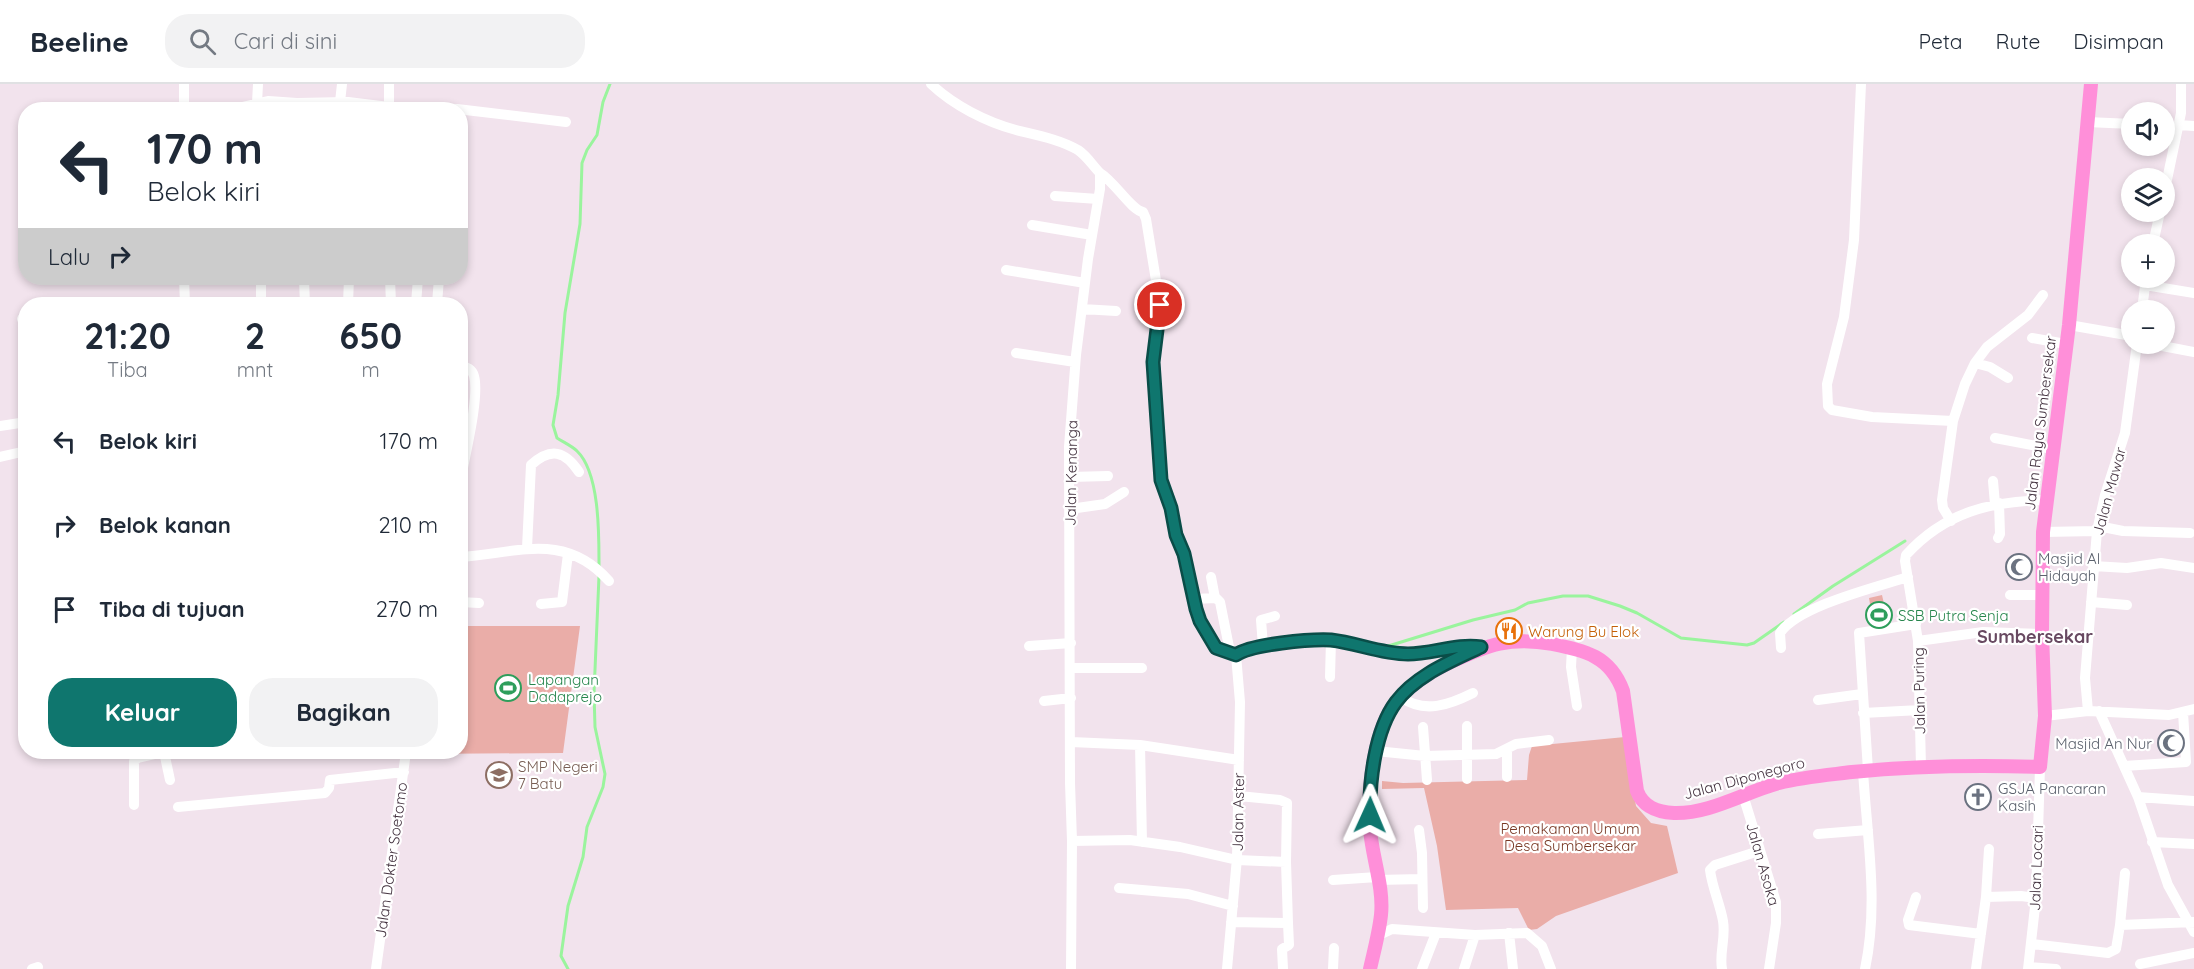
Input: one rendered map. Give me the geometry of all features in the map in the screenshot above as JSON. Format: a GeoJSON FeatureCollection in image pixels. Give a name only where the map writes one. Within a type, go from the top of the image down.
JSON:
{"type":"FeatureCollection","features":[{"type":"Feature","properties":{"kind":"main road","name":"Jalan Raya Sumbersekar"},"geometry":{"type":"LineString","coordinates":[[2040,767],[2045,716],[2042,634],[2043,532],[2069,325],[2091,84]]}},
{"type":"Feature","properties":{"kind":"main road","name":"Jalan Diponegoro"},"geometry":{"type":"LineString","coordinates":[[1370,969],[1381,915],[1370,830],[1369,800],[1376,751],[1390,713],[1401,697],[1436,669],[1481,647],[1521,640],[1544,642],[1572,648],[1597,657],[1610,666],[1619,680],[1625,702],[1635,781],[1640,798],[1652,809],[1676,813],[1714,805],[1779,783],[1865,771],[1921,767],[2040,767]]}},
{"type":"Feature","properties":{"kind":"street"},"geometry":{"type":"LineString","coordinates":[[184,84],[184,102]]}},
{"type":"Feature","properties":{"kind":"street"},"geometry":{"type":"LineString","coordinates":[[257,102],[258,84]]}},
{"type":"Feature","properties":{"kind":"street"},"geometry":{"type":"LineString","coordinates":[[342,84],[346,102]]}},
{"type":"Feature","properties":{"kind":"street"},"geometry":{"type":"LineString","coordinates":[[389,84],[389,102]]}},
{"type":"Feature","properties":{"kind":"street"},"geometry":{"type":"LineString","coordinates":[[931,84],[955,103],[994,122],[1058,141],[1079,151],[1100,173],[1114,183],[1134,209],[1143,212],[1160,305],[1153,362],[1161,480],[1171,508],[1174,530],[1184,554],[1200,621],[1213,645],[1223,652],[1233,654],[1263,646],[1331,640],[1395,654],[1481,647]]}},
{"type":"Feature","properties":{"kind":"street"},"geometry":{"type":"LineString","coordinates":[[1861,84],[1854,240],[1844,317],[1827,384],[1828,406],[1832,410],[1872,417],[1953,421]]}},
{"type":"Feature","properties":{"kind":"street"},"geometry":{"type":"LineString","coordinates":[[2175,120],[2181,113],[2181,84]]}},
{"type":"Feature","properties":{"kind":"street"},"geometry":{"type":"LineString","coordinates":[[468,110],[566,122]]}},
{"type":"Feature","properties":{"kind":"street"},"geometry":{"type":"LineString","coordinates":[[2087,122],[2121,123]]}},
{"type":"Feature","properties":{"kind":"street"},"geometry":{"type":"LineString","coordinates":[[2175,125],[2194,126]]}},
{"type":"Feature","properties":{"kind":"street","name":"Jalan Kenanga"},"geometry":{"type":"LineString","coordinates":[[1071,969],[1069,447],[1075,362],[1100,173]]}},
{"type":"Feature","properties":{"kind":"street"},"geometry":{"type":"LineString","coordinates":[[1055,196],[1098,199]]}},
{"type":"Feature","properties":{"kind":"street"},"geometry":{"type":"LineString","coordinates":[[1032,225],[1092,235]]}},
{"type":"Feature","properties":{"kind":"street"},"geometry":{"type":"LineString","coordinates":[[1006,270],[1085,283]]}},
{"type":"Feature","properties":{"kind":"street"},"geometry":{"type":"LineString","coordinates":[[2174,288],[2194,293]]}},
{"type":"Feature","properties":{"kind":"street"},"geometry":{"type":"LineString","coordinates":[[1952,520],[1943,508],[1942,500],[1953,421],[1965,384],[1975,363],[1988,347],[2028,315],[2043,295]]}},
{"type":"Feature","properties":{"kind":"street"},"geometry":{"type":"LineString","coordinates":[[1082,309],[1116,311]]}},
{"type":"Feature","properties":{"kind":"street"},"geometry":{"type":"LineString","coordinates":[[2069,325],[2121,334]]}},
{"type":"Feature","properties":{"kind":"street"},"geometry":{"type":"LineString","coordinates":[[2032,338],[2066,344]]}},
{"type":"Feature","properties":{"kind":"street"},"geometry":{"type":"LineString","coordinates":[[2175,348],[2194,352]]}},
{"type":"Feature","properties":{"kind":"street"},"geometry":{"type":"LineString","coordinates":[[1016,353],[1075,362]]}},
{"type":"Feature","properties":{"kind":"street","name":"Jalan Mawar"},"geometry":{"type":"LineString","coordinates":[[2137,354],[2125,433],[2097,528],[2085,678],[2093,711],[2124,766],[2138,797],[2168,885],[2194,932]]}},
{"type":"Feature","properties":{"kind":"street"},"geometry":{"type":"LineString","coordinates":[[1975,363],[2008,378]]}},
{"type":"Feature","properties":{"kind":"street"},"geometry":{"type":"LineString","coordinates":[[468,370],[474,376],[476,393],[468,438]]}},
{"type":"Feature","properties":{"kind":"street"},"geometry":{"type":"LineString","coordinates":[[0,426],[18,423]]}},
{"type":"Feature","properties":{"kind":"street"},"geometry":{"type":"LineString","coordinates":[[1995,438],[2052,449]]}},
{"type":"Feature","properties":{"kind":"street"},"geometry":{"type":"LineString","coordinates":[[0,457],[18,453]]}},
{"type":"Feature","properties":{"kind":"street"},"geometry":{"type":"LineString","coordinates":[[527,548],[531,465],[546,455],[560,454],[570,459],[579,472]]}},
{"type":"Feature","properties":{"kind":"street"},"geometry":{"type":"LineString","coordinates":[[1070,477],[1108,476]]}},
{"type":"Feature","properties":{"kind":"street"},"geometry":{"type":"LineString","coordinates":[[1993,481],[2000,534],[1998,538]]}},
{"type":"Feature","properties":{"kind":"street"},"geometry":{"type":"LineString","coordinates":[[1070,509],[1105,504],[1124,492]]}},
{"type":"Feature","properties":{"kind":"street","name":"Jalan Puring"},"geometry":{"type":"LineString","coordinates":[[1921,767],[1918,642],[1905,561],[1906,555],[1952,520],[1974,509],[1997,504],[2046,500]]}},
{"type":"Feature","properties":{"kind":"street"},"geometry":{"type":"LineString","coordinates":[[2043,532],[2097,528],[2190,533]]}},
{"type":"Feature","properties":{"kind":"street"},"geometry":{"type":"LineString","coordinates":[[468,556],[527,548],[551,550],[568,554],[594,567],[606,577]]}},
{"type":"Feature","properties":{"kind":"street"},"geometry":{"type":"LineString","coordinates":[[541,604],[562,602],[568,554]]}},
{"type":"Feature","properties":{"kind":"street"},"geometry":{"type":"LineString","coordinates":[[2093,566],[2127,568],[2161,564],[2194,568]]}},
{"type":"Feature","properties":{"kind":"street","name":"Jalan Aster"},"geometry":{"type":"LineString","coordinates":[[1211,576],[1215,598],[1220,602],[1233,654],[1240,702],[1237,860],[1227,969]]}},
{"type":"Feature","properties":{"kind":"street"},"geometry":{"type":"LineString","coordinates":[[1781,648],[1780,633],[1793,621],[1828,602],[1908,578]]}},
{"type":"Feature","properties":{"kind":"street"},"geometry":{"type":"LineString","coordinates":[[2010,595],[2042,595]]}},
{"type":"Feature","properties":{"kind":"street"},"geometry":{"type":"LineString","coordinates":[[1194,599],[1215,598]]}},
{"type":"Feature","properties":{"kind":"street"},"geometry":{"type":"LineString","coordinates":[[468,602],[479,603]]}},
{"type":"Feature","properties":{"kind":"street"},"geometry":{"type":"LineString","coordinates":[[2091,602],[2127,605]]}},
{"type":"Feature","properties":{"kind":"street"},"geometry":{"type":"LineString","coordinates":[[1263,646],[1261,620],[1275,616]]}},
{"type":"Feature","properties":{"kind":"street"},"geometry":{"type":"LineString","coordinates":[[1865,969],[1872,891],[1858,636],[1861,632],[1916,624]]}},
{"type":"Feature","properties":{"kind":"street"},"geometry":{"type":"LineString","coordinates":[[1918,642],[1983,632],[2042,634]]}},
{"type":"Feature","properties":{"kind":"street"},"geometry":{"type":"LineString","coordinates":[[1330,677],[1331,640]]}},
{"type":"Feature","properties":{"kind":"street"},"geometry":{"type":"LineString","coordinates":[[1029,646],[1071,643]]}},
{"type":"Feature","properties":{"kind":"street"},"geometry":{"type":"LineString","coordinates":[[1572,648],[1571,667],[1577,706]]}},
{"type":"Feature","properties":{"kind":"street"},"geometry":{"type":"LineString","coordinates":[[1071,668],[1142,668]]}},
{"type":"Feature","properties":{"kind":"street"},"geometry":{"type":"LineString","coordinates":[[1401,697],[1414,705],[1435,706],[1454,702],[1473,693]]}},
{"type":"Feature","properties":{"kind":"street"},"geometry":{"type":"LineString","coordinates":[[1818,700],[1862,694]]}},
{"type":"Feature","properties":{"kind":"street"},"geometry":{"type":"LineString","coordinates":[[1044,701],[1071,698]]}},
{"type":"Feature","properties":{"kind":"street"},"geometry":{"type":"LineString","coordinates":[[1863,713],[1920,710]]}},
{"type":"Feature","properties":{"kind":"street"},"geometry":{"type":"LineString","coordinates":[[2045,716],[2093,711],[2154,715],[2176,714],[2189,710],[2190,763],[2124,766]]}},
{"type":"Feature","properties":{"kind":"street"},"geometry":{"type":"LineString","coordinates":[[1467,726],[1467,779]]}},
{"type":"Feature","properties":{"kind":"street"},"geometry":{"type":"LineString","coordinates":[[1423,727],[1427,780]]}},
{"type":"Feature","properties":{"kind":"street"},"geometry":{"type":"LineString","coordinates":[[1376,751],[1425,756],[1496,754],[1507,750],[1511,745],[1549,740]]}},
{"type":"Feature","properties":{"kind":"street"},"geometry":{"type":"LineString","coordinates":[[1071,742],[1140,745],[1239,760]]}},
{"type":"Feature","properties":{"kind":"street"},"geometry":{"type":"LineString","coordinates":[[1140,745],[1142,842]]}},
{"type":"Feature","properties":{"kind":"street"},"geometry":{"type":"LineString","coordinates":[[1507,750],[1507,777]]}},
{"type":"Feature","properties":{"kind":"street"},"geometry":{"type":"LineString","coordinates":[[134,804],[134,761],[137,759]]}},
{"type":"Feature","properties":{"kind":"street"},"geometry":{"type":"LineString","coordinates":[[166,759],[170,780]]}},
{"type":"Feature","properties":{"kind":"street","name":"Jalan Dokter Soetomo"},"geometry":{"type":"LineString","coordinates":[[376,969],[405,759]]}},
{"type":"Feature","properties":{"kind":"street","name":"Jalan Locari"},"geometry":{"type":"LineString","coordinates":[[2029,968],[2036,898],[2040,767]]}},
{"type":"Feature","properties":{"kind":"street"},"geometry":{"type":"LineString","coordinates":[[178,807],[326,793],[330,780],[404,772]]}},
{"type":"Feature","properties":{"kind":"street","name":"Jalan Asoka"},"geometry":{"type":"LineString","coordinates":[[1743,795],[1777,911],[1769,969]]}},
{"type":"Feature","properties":{"kind":"street"},"geometry":{"type":"LineString","coordinates":[[1239,796],[1280,800],[1287,803],[1286,862],[1289,945],[1282,949],[1283,969]]}},
{"type":"Feature","properties":{"kind":"street"},"geometry":{"type":"LineString","coordinates":[[2138,797],[2194,801]]}},
{"type":"Feature","properties":{"kind":"street"},"geometry":{"type":"LineString","coordinates":[[1419,830],[1422,845],[1423,908]]}},
{"type":"Feature","properties":{"kind":"street"},"geometry":{"type":"LineString","coordinates":[[1818,834],[1868,830]]}},
{"type":"Feature","properties":{"kind":"street"},"geometry":{"type":"LineString","coordinates":[[1072,841],[1130,840],[1180,847],[1237,860],[1286,862]]}},
{"type":"Feature","properties":{"kind":"street"},"geometry":{"type":"LineString","coordinates":[[2152,842],[2194,844]]}},
{"type":"Feature","properties":{"kind":"street"},"geometry":{"type":"LineString","coordinates":[[1976,969],[1986,897],[1989,849]]}},
{"type":"Feature","properties":{"kind":"street"},"geometry":{"type":"LineString","coordinates":[[1722,969],[1723,922],[1710,870],[1715,865],[1759,851]]}},
{"type":"Feature","properties":{"kind":"street"},"geometry":{"type":"LineString","coordinates":[[2032,944],[2108,953],[2116,949],[2125,873]]}},
{"type":"Feature","properties":{"kind":"street"},"geometry":{"type":"LineString","coordinates":[[1333,880],[1422,879]]}},
{"type":"Feature","properties":{"kind":"street"},"geometry":{"type":"LineString","coordinates":[[1119,888],[1188,894],[1233,906]]}},
{"type":"Feature","properties":{"kind":"street"},"geometry":{"type":"LineString","coordinates":[[1916,897],[1908,920],[1910,925],[1981,934]]}},
{"type":"Feature","properties":{"kind":"street"},"geometry":{"type":"LineString","coordinates":[[1986,897],[2036,898]]}},
{"type":"Feature","properties":{"kind":"street"},"geometry":{"type":"LineString","coordinates":[[1381,915],[1392,930]]}},
{"type":"Feature","properties":{"kind":"street"},"geometry":{"type":"LineString","coordinates":[[2120,925],[2188,919]]}},
{"type":"Feature","properties":{"kind":"street"},"geometry":{"type":"LineString","coordinates":[[1231,922],[1288,923]]}},
{"type":"Feature","properties":{"kind":"street"},"geometry":{"type":"LineString","coordinates":[[1377,936],[1392,930],[1475,935],[1527,933],[1538,940],[1551,969]]}},
{"type":"Feature","properties":{"kind":"street"},"geometry":{"type":"LineString","coordinates":[[1422,969],[1436,933]]}},
{"type":"Feature","properties":{"kind":"street"},"geometry":{"type":"LineString","coordinates":[[1509,933],[1510,967]]}},
{"type":"Feature","properties":{"kind":"street"},"geometry":{"type":"LineString","coordinates":[[1464,969],[1475,935]]}},
{"type":"Feature","properties":{"kind":"street"},"geometry":{"type":"LineString","coordinates":[[1333,969],[1334,948]]}},
{"type":"Feature","properties":{"kind":"street"},"geometry":{"type":"LineString","coordinates":[[2140,964],[2194,953]]}},
{"type":"Feature","properties":{"kind":"street"},"geometry":{"type":"LineString","coordinates":[[2029,968],[2056,969]]}},
{"type":"Feature","properties":{"kind":"green space","name":"SSB Putra Senja"},"geometry":{"type":"Polygon","coordinates":[[[1882,595],[1888,621],[1873,623],[1869,598],[1882,595]]]}},
{"type":"Feature","properties":{"kind":"green space","name":"Lapangan Dadaprejo"},"geometry":{"type":"Polygon","coordinates":[[[468,626],[580,626],[563,753],[468,754],[468,626]]]}},
{"type":"Feature","properties":{"kind":"green space","name":"Pemakaman Umum Desa Sumbersekar"},"geometry":{"type":"Polygon","coordinates":[[[1625,737],[1636,806],[1651,823],[1667,826],[1678,873],[1556,916],[1537,929],[1529,930],[1518,908],[1446,910],[1437,846],[1424,788],[1382,789],[1382,781],[1403,783],[1527,780],[1532,746],[1625,737]]]}},
{"type":"Feature","properties":{"kind":"waterway"},"geometry":{"type":"LineString","coordinates":[[599,566],[597,506],[590,474],[585,461],[577,451],[557,438],[553,425],[565,313],[580,224],[582,163],[597,135],[603,102],[610,84]]}},
{"type":"Feature","properties":{"kind":"waterway"},"geometry":{"type":"LineString","coordinates":[[1794,614],[1833,586],[1905,541]]}},
{"type":"Feature","properties":{"kind":"waterway"},"geometry":{"type":"LineString","coordinates":[[568,969],[561,956],[568,906],[583,857],[587,827],[603,787],[605,774],[595,727],[594,693],[599,576]]}},
{"type":"Feature","properties":{"kind":"waterway"},"geometry":{"type":"LineString","coordinates":[[1385,647],[1473,620],[1515,610],[1528,603],[1563,596],[1588,596],[1620,606],[1681,638],[1747,645],[1754,643],[1784,622]]}},
{"type":"Feature","properties":{"kind":"place","name":"Masjid Al Hidayah"},"geometry":{"type":"Point","coordinates":[2019,567]}},
{"type":"Feature","properties":{"kind":"place","name":"SSB Putra Senja"},"geometry":{"type":"Point","coordinates":[1879,615]}},
{"type":"Feature","properties":{"kind":"place","name":"Warung Bu Elok"},"geometry":{"type":"Point","coordinates":[1509,631]}},
{"type":"Feature","properties":{"kind":"place","name":"Lapangan Dadaprejo"},"geometry":{"type":"Point","coordinates":[508,688]}},
{"type":"Feature","properties":{"kind":"place","name":"Masjid An Nur"},"geometry":{"type":"Point","coordinates":[2171,743]}},
{"type":"Feature","properties":{"kind":"place","name":"SMP Negeri 7 Batu"},"geometry":{"type":"Point","coordinates":[499,775]}},
{"type":"Feature","properties":{"kind":"place","name":"GSJA Pancaran Kasih"},"geometry":{"type":"Point","coordinates":[1978,797]}},
{"type":"Feature","properties":{"kind":"district","name":"Sumbersekar"},"geometry":{"type":"Point","coordinates":[2035,636]}},
{"type":"Feature","properties":{"kind":"route"},"geometry":{"type":"LineString","coordinates":[[1160,305],[1153,362],[1161,480],[1171,508],[1174,530],[1184,554],[1196,609],[1213,645],[1223,652],[1236,655],[1255,647],[1331,640],[1395,654],[1481,647],[1436,669],[1395,703],[1376,751],[1370,786],[1370,815]]}}]}
